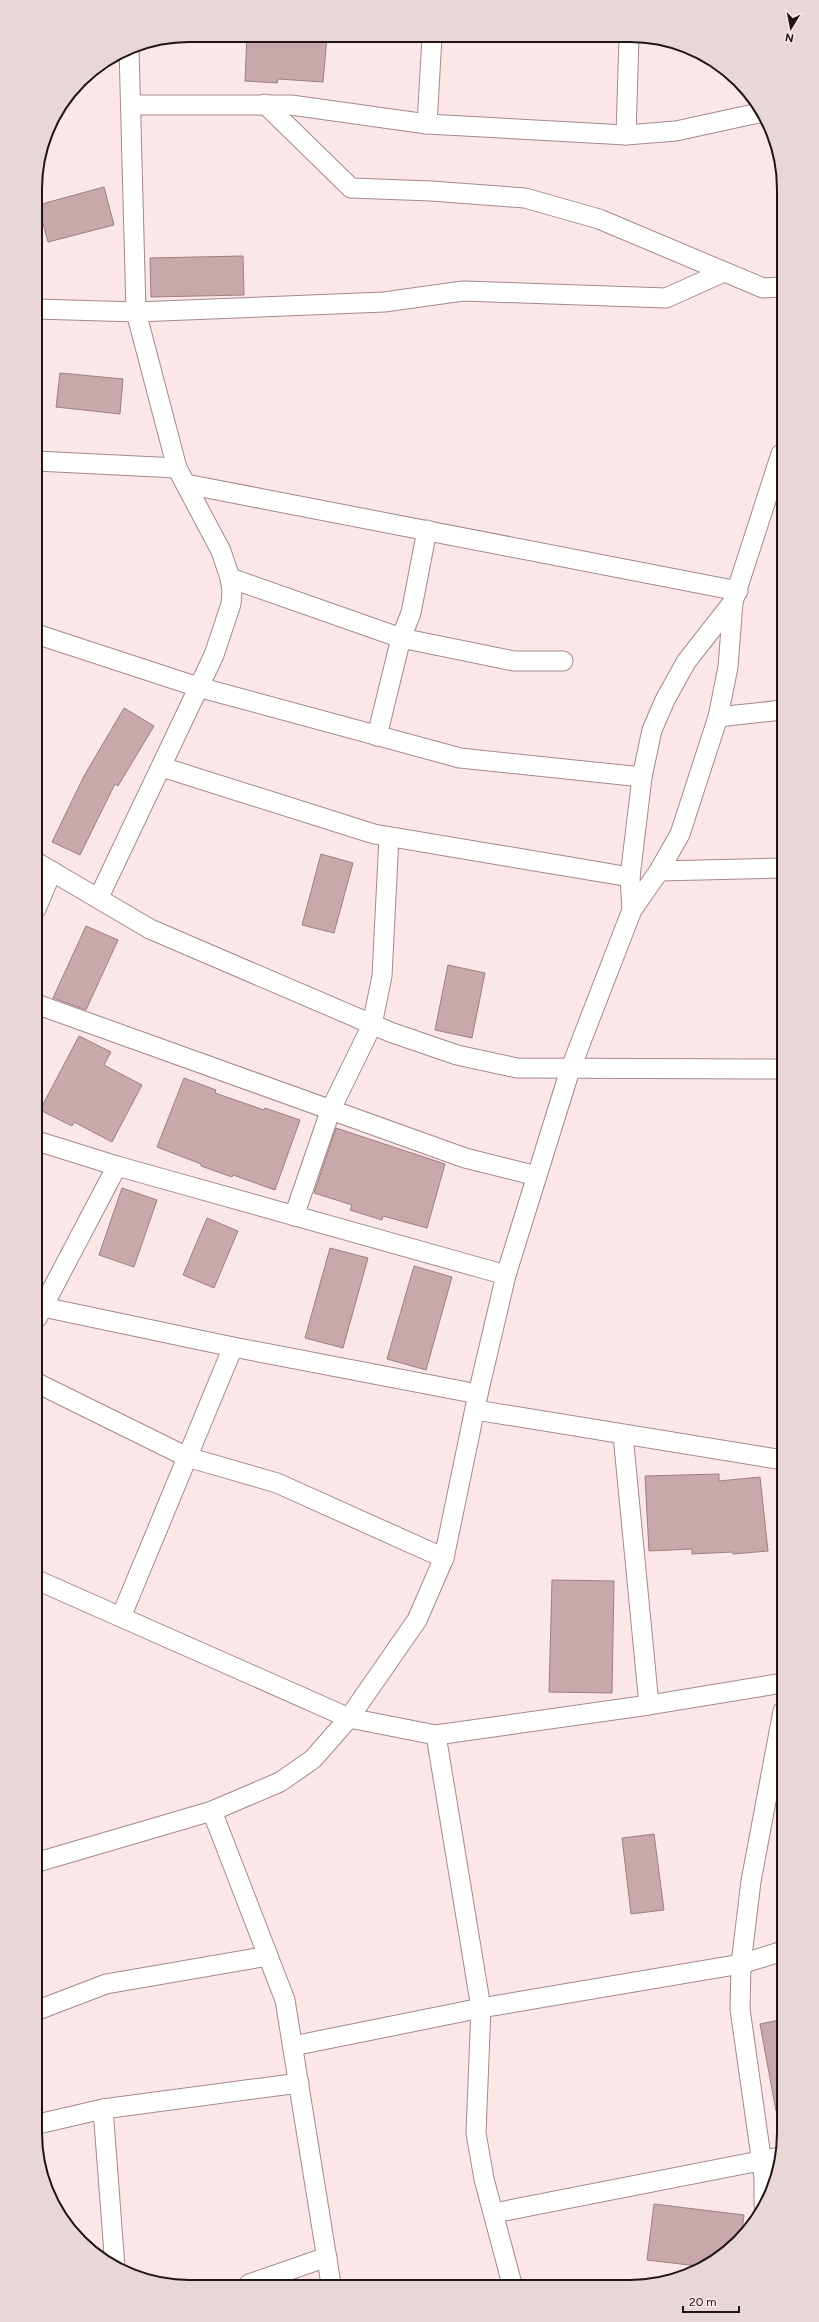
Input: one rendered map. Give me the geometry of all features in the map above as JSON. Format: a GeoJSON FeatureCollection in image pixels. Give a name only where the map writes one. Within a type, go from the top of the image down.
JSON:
{"type":"FeatureCollection","features":[{"type":"Feature","properties":{"kind":"street"},"geometry":{"type":"LineString","coordinates":[[427,124],[432,42]]}},
{"type":"Feature","properties":{"kind":"street"},"geometry":{"type":"LineString","coordinates":[[626,135],[628,42]]}},
{"type":"Feature","properties":{"kind":"street"},"geometry":{"type":"LineString","coordinates":[[99,897],[214,655],[231,604],[230,578],[221,551],[181,476],[136,312],[129,55]]}},
{"type":"Feature","properties":{"kind":"street"},"geometry":{"type":"LineString","coordinates":[[265,104],[351,188],[431,190],[525,198],[599,219],[763,288],[777,287]]}},
{"type":"Feature","properties":{"kind":"street"},"geometry":{"type":"LineString","coordinates":[[130,105],[291,105],[427,124],[626,135],[676,131],[756,114]]}},
{"type":"Feature","properties":{"kind":"street"},"geometry":{"type":"LineString","coordinates":[[42,309],[136,312],[384,302],[462,291],[666,298],[724,272]]}},
{"type":"Feature","properties":{"kind":"street"},"geometry":{"type":"LineString","coordinates":[[42,462],[181,476],[736,597]]}},
{"type":"Feature","properties":{"kind":"street"},"geometry":{"type":"LineString","coordinates":[[42,1861],[212,1810],[280,1782],[313,1759],[349,1718],[417,1620],[444,1558],[506,1275],[570,1070],[632,910],[659,871],[680,834],[718,717],[728,667],[736,597],[775,500],[777,485]]}},
{"type":"Feature","properties":{"kind":"street"},"geometry":{"type":"LineString","coordinates":[[377,736],[401,638],[411,613],[427,530]]}},
{"type":"Feature","properties":{"kind":"street"},"geometry":{"type":"LineString","coordinates":[[230,578],[401,638],[514,661],[563,661]]}},
{"type":"Feature","properties":{"kind":"street"},"geometry":{"type":"LineString","coordinates":[[632,910],[630,877],[642,777],[652,730],[686,662],[736,597]]}},
{"type":"Feature","properties":{"kind":"street"},"geometry":{"type":"LineString","coordinates":[[42,636],[198,687],[460,758],[642,777]]}},
{"type":"Feature","properties":{"kind":"street"},"geometry":{"type":"LineString","coordinates":[[718,717],[777,711]]}},
{"type":"Feature","properties":{"kind":"street"},"geometry":{"type":"LineString","coordinates":[[162,767],[374,834],[630,877]]}},
{"type":"Feature","properties":{"kind":"street"},"geometry":{"type":"LineString","coordinates":[[294,1216],[331,1109],[372,1025],[382,976],[389,837]]}},
{"type":"Feature","properties":{"kind":"street"},"geometry":{"type":"LineString","coordinates":[[42,878],[44,867],[99,897],[150,929],[372,1025],[457,1055],[517,1068],[570,1070],[777,1069]]}},
{"type":"Feature","properties":{"kind":"street"},"geometry":{"type":"LineString","coordinates":[[659,871],[777,868]]}},
{"type":"Feature","properties":{"kind":"street"},"geometry":{"type":"LineString","coordinates":[[42,1006],[465,1158],[537,1176]]}},
{"type":"Feature","properties":{"kind":"street"},"geometry":{"type":"LineString","coordinates":[[42,1143],[117,1166],[506,1275]]}},
{"type":"Feature","properties":{"kind":"street"},"geometry":{"type":"LineString","coordinates":[[42,1308],[117,1166]]}},
{"type":"Feature","properties":{"kind":"street"},"geometry":{"type":"LineString","coordinates":[[42,1312],[233,1347],[623,1435],[777,1459]]}},
{"type":"Feature","properties":{"kind":"street"},"geometry":{"type":"LineString","coordinates":[[121,1617],[233,1347]]}},
{"type":"Feature","properties":{"kind":"street"},"geometry":{"type":"LineString","coordinates":[[42,1385],[187,1457],[278,1483],[444,1558]]}},
{"type":"Feature","properties":{"kind":"street"},"geometry":{"type":"LineString","coordinates":[[623,1435],[649,1705]]}},
{"type":"Feature","properties":{"kind":"street"},"geometry":{"type":"LineString","coordinates":[[42,1582],[349,1718],[436,1735],[649,1705],[777,1684]]}},
{"type":"Feature","properties":{"kind":"street"},"geometry":{"type":"LineString","coordinates":[[436,1735],[481,2008],[476,2134],[484,2179],[511,2280]]}},
{"type":"Feature","properties":{"kind":"street"},"geometry":{"type":"LineString","coordinates":[[764,2194],[762,2162],[740,2009],[741,1964],[751,1881],[777,1742]]}},
{"type":"Feature","properties":{"kind":"street"},"geometry":{"type":"LineString","coordinates":[[212,1810],[285,2000],[330,2280]]}},
{"type":"Feature","properties":{"kind":"street"},"geometry":{"type":"LineString","coordinates":[[292,2046],[481,2008],[741,1964],[777,1953]]}},
{"type":"Feature","properties":{"kind":"street"},"geometry":{"type":"LineString","coordinates":[[42,2008],[106,1984],[268,1956]]}},
{"type":"Feature","properties":{"kind":"street"},"geometry":{"type":"LineString","coordinates":[[42,2123],[103,2109],[299,2083]]}},
{"type":"Feature","properties":{"kind":"street"},"geometry":{"type":"LineString","coordinates":[[103,2109],[114,2260]]}},
{"type":"Feature","properties":{"kind":"street"},"geometry":{"type":"LineString","coordinates":[[494,2213],[775,2158]]}},
{"type":"Feature","properties":{"kind":"street"},"geometry":{"type":"LineString","coordinates":[[261,2280],[327,2257]]}},
{"type":"Feature","properties":{"kind":"building"},"geometry":{"type":"Polygon","coordinates":[[[247,42],[326,42],[323,82],[278,79],[277,83],[245,81],[247,42]]]}},
{"type":"Feature","properties":{"kind":"building"},"geometry":{"type":"Polygon","coordinates":[[[104,187],[114,225],[48,242],[42,220],[42,204],[104,187]]]}},
{"type":"Feature","properties":{"kind":"building"},"geometry":{"type":"Polygon","coordinates":[[[243,256],[244,295],[151,297],[150,258],[243,256]]]}},
{"type":"Feature","properties":{"kind":"building"},"geometry":{"type":"Polygon","coordinates":[[[60,373],[123,379],[120,414],[56,407],[60,373]]]}},
{"type":"Feature","properties":{"kind":"building"},"geometry":{"type":"Polygon","coordinates":[[[124,708],[154,726],[118,786],[115,784],[80,855],[52,842],[84,776],[124,708]]]}},
{"type":"Feature","properties":{"kind":"building"},"geometry":{"type":"Polygon","coordinates":[[[321,854],[353,863],[334,933],[302,925],[321,854]]]}},
{"type":"Feature","properties":{"kind":"building"},"geometry":{"type":"Polygon","coordinates":[[[86,926],[118,940],[86,1010],[53,998],[86,926]]]}},
{"type":"Feature","properties":{"kind":"building"},"geometry":{"type":"Polygon","coordinates":[[[448,965],[485,973],[472,1038],[435,1030],[448,965]]]}},
{"type":"Feature","properties":{"kind":"building"},"geometry":{"type":"Polygon","coordinates":[[[79,1036],[111,1052],[104,1065],[142,1085],[112,1142],[74,1122],[72,1126],[42,1111],[42,1106],[79,1036]]]}},
{"type":"Feature","properties":{"kind":"building"},"geometry":{"type":"Polygon","coordinates":[[[184,1078],[216,1090],[215,1093],[264,1110],[265,1108],[300,1120],[275,1190],[233,1175],[232,1177],[201,1166],[201,1164],[157,1147],[184,1078]]]}},
{"type":"Feature","properties":{"kind":"building"},"geometry":{"type":"Polygon","coordinates":[[[336,1128],[445,1164],[427,1228],[383,1216],[382,1220],[350,1210],[352,1205],[314,1193],[336,1128]]]}},
{"type":"Feature","properties":{"kind":"building"},"geometry":{"type":"Polygon","coordinates":[[[122,1188],[157,1200],[134,1267],[99,1255],[122,1188]]]}},
{"type":"Feature","properties":{"kind":"building"},"geometry":{"type":"Polygon","coordinates":[[[207,1218],[238,1231],[214,1288],[183,1275],[207,1218]]]}},
{"type":"Feature","properties":{"kind":"building"},"geometry":{"type":"Polygon","coordinates":[[[330,1248],[368,1258],[343,1348],[305,1338],[330,1248]]]}},
{"type":"Feature","properties":{"kind":"building"},"geometry":{"type":"Polygon","coordinates":[[[414,1266],[452,1277],[426,1370],[387,1359],[414,1266]]]}},
{"type":"Feature","properties":{"kind":"building"},"geometry":{"type":"Polygon","coordinates":[[[719,1474],[719,1481],[760,1477],[768,1551],[733,1554],[733,1552],[692,1554],[692,1549],[649,1551],[645,1476],[719,1474]]]}},
{"type":"Feature","properties":{"kind":"building"},"geometry":{"type":"Polygon","coordinates":[[[552,1580],[614,1581],[612,1693],[549,1692],[552,1580]]]}},
{"type":"Feature","properties":{"kind":"building"},"geometry":{"type":"Polygon","coordinates":[[[654,1834],[664,1910],[631,1914],[622,1838],[654,1834]]]}},
{"type":"Feature","properties":{"kind":"building"},"geometry":{"type":"Polygon","coordinates":[[[777,2020],[777,2111],[776,2111],[760,2024],[777,2020]]]}},
{"type":"Feature","properties":{"kind":"building"},"geometry":{"type":"Polygon","coordinates":[[[654,2204],[744,2215],[741,2230],[727,2244],[695,2265],[647,2260],[654,2204]]]}}]}
